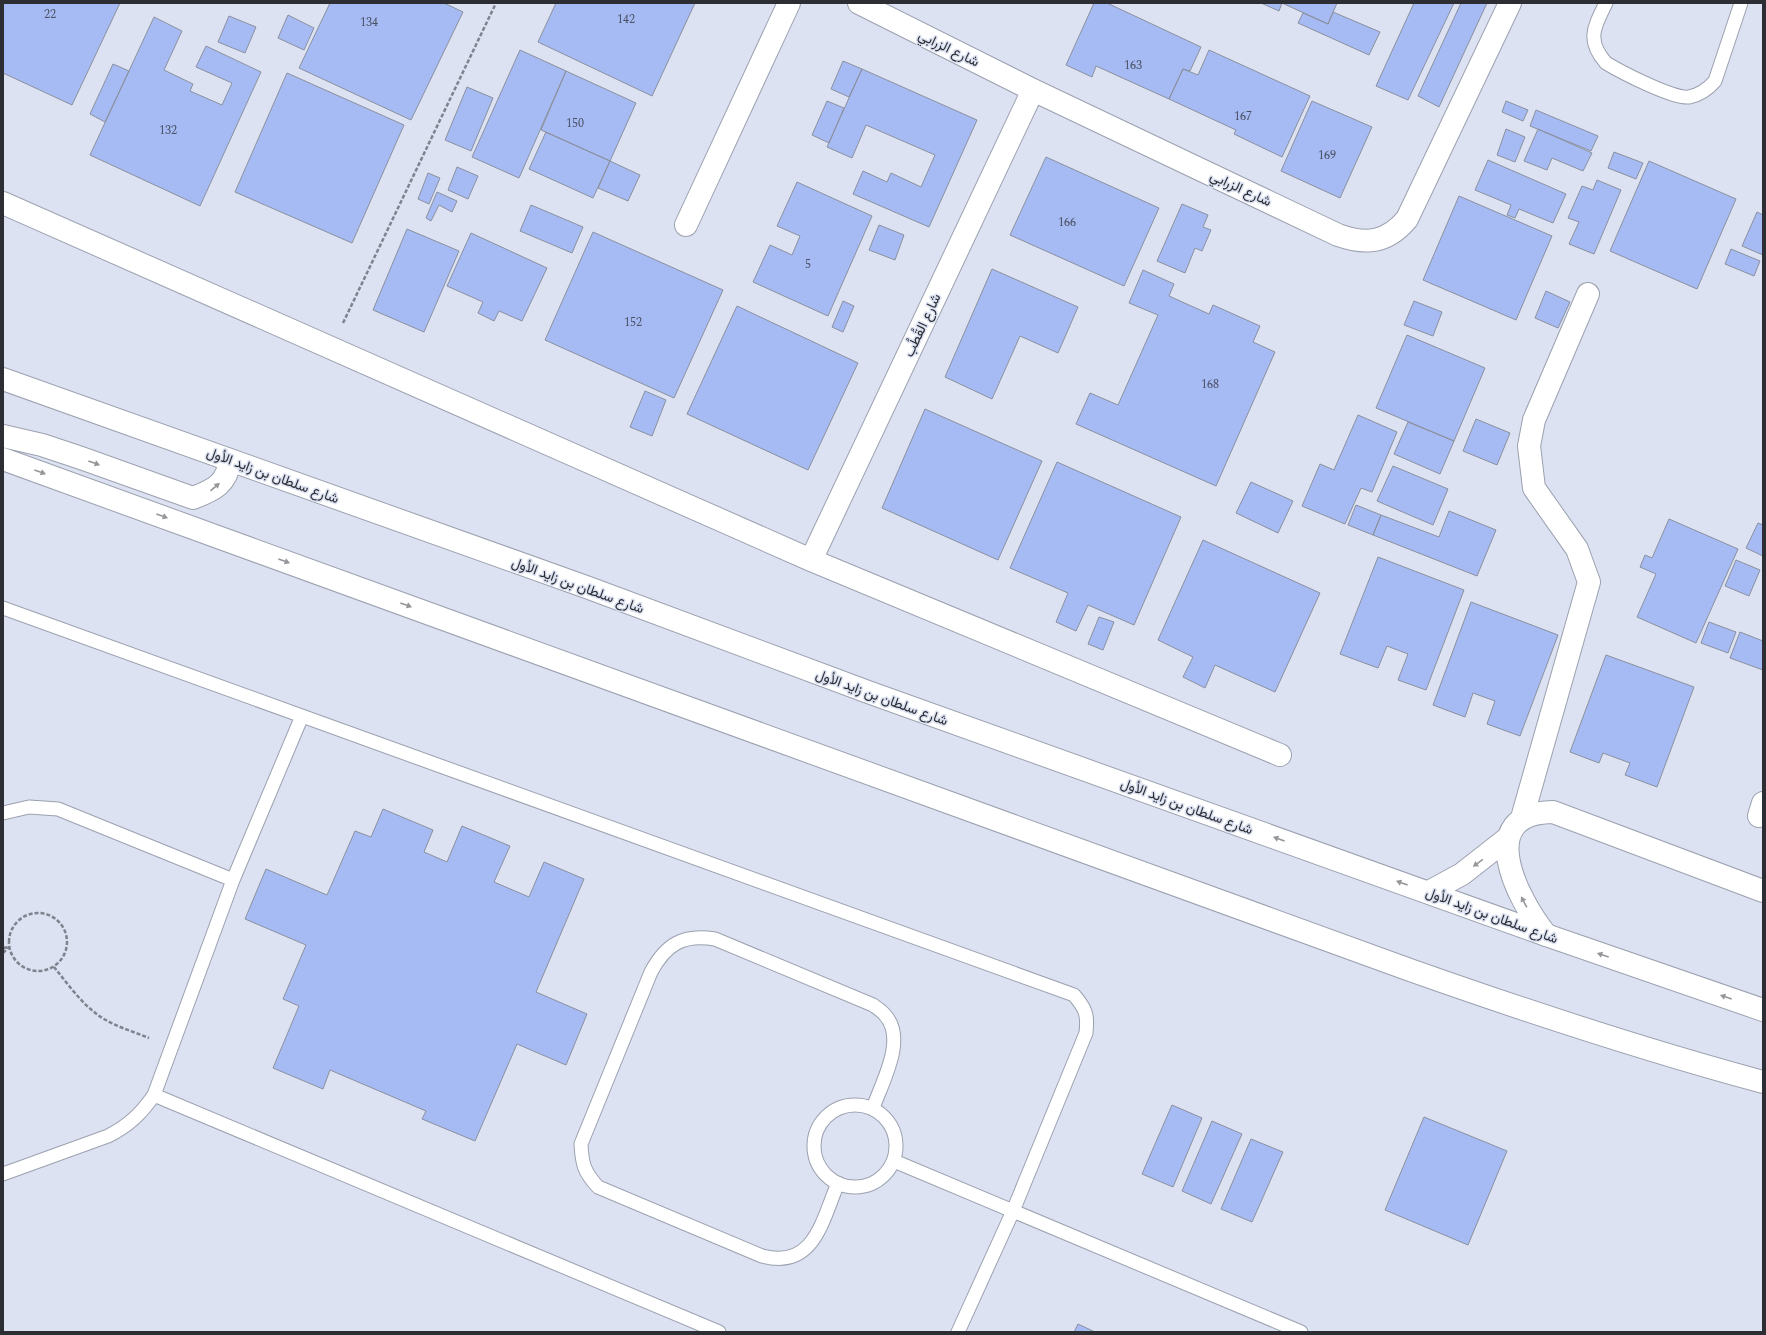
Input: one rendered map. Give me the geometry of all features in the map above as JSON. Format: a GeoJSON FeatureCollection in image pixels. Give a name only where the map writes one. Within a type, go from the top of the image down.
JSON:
{"type":"FeatureCollection","features":[{"type":"Feature","properties":{"kind":"street"},"geometry":{"type":"LineString","coordinates":[[686,225],[789,3]]}},
{"type":"Feature","properties":{"kind":"street","name":"شارع الزرابي"},"geometry":{"type":"LineString","coordinates":[[858,3],[1033,90],[1351,240],[1376,240],[1389,236],[1407,219],[1510,3]]}},
{"type":"Feature","properties":{"kind":"street","name":"شارع القُطُب"},"geometry":{"type":"LineString","coordinates":[[811,560],[1033,90]]}},
{"type":"Feature","properties":{"kind":"street"},"geometry":{"type":"LineString","coordinates":[[3,203],[332,347],[811,560],[1280,755]]}},
{"type":"Feature","properties":{"kind":"street"},"geometry":{"type":"LineString","coordinates":[[1522,818],[1589,582],[1577,549],[1534,488],[1529,446],[1534,420],[1588,294]]}},
{"type":"Feature","properties":{"kind":"street","name":"شارع سلطان بن زايد الأول"},"geometry":{"type":"LineString","coordinates":[[3,379],[589,588],[868,692],[1763,1010]]}},
{"type":"Feature","properties":{"kind":"street"},"geometry":{"type":"LineString","coordinates":[[3,436],[42,445],[193,498],[214,490],[228,472],[230,460]]}},
{"type":"Feature","properties":{"kind":"street"},"geometry":{"type":"LineString","coordinates":[[3,458],[1410,970],[1562,1022],[1763,1082]]}},
{"type":"Feature","properties":{"kind":"street"},"geometry":{"type":"LineString","coordinates":[[1546,934],[1525,906],[1514,880],[1509,860],[1508,838],[1512,827],[1522,818],[1537,812],[1553,812],[1763,891]]}},
{"type":"Feature","properties":{"kind":"street"},"geometry":{"type":"LineString","coordinates":[[1429,892],[1462,874],[1508,838]]}},
{"type":"Feature","properties":{"kind":"lane"},"geometry":{"type":"LineString","coordinates":[[1606,3],[1594,26],[1594,45],[1598,55],[1606,63],[1670,93],[1687,97],[1697,95],[1707,90],[1715,81],[1741,3]]}},
{"type":"Feature","properties":{"kind":"lane"},"geometry":{"type":"LineString","coordinates":[[3,608],[1074,995],[1084,1006],[1087,1019],[1086,1033],[1013,1211],[958,1332]]}},
{"type":"Feature","properties":{"kind":"lane"},"geometry":{"type":"LineString","coordinates":[[3,1174],[115,1132],[135,1119],[154,1096],[233,880],[302,716]]}},
{"type":"Feature","properties":{"kind":"lane"},"geometry":{"type":"LineString","coordinates":[[3,813],[29,807],[58,809],[73,813],[233,880]]}},
{"type":"Feature","properties":{"kind":"lane"},"geometry":{"type":"LineString","coordinates":[[838,1183],[813,1241],[803,1251],[791,1258],[776,1260],[762,1256],[598,1187],[587,1175],[582,1160],[581,1144],[648,979],[658,958],[670,947],[684,940],[700,937],[715,940],[873,1005],[886,1015],[893,1030],[895,1045],[873,1108]]}},
{"type":"Feature","properties":{"kind":"lane"},"geometry":{"type":"LineString","coordinates":[[154,1096],[719,1332]]}},
{"type":"Feature","properties":{"kind":"lane"},"geometry":{"type":"LineString","coordinates":[[859,1104],[873,1108],[883,1116],[893,1131],[896,1149],[894,1161],[882,1177],[877,1181],[864,1186],[850,1187],[838,1183],[826,1175],[817,1163],[814,1149],[815,1135],[821,1122],[831,1112],[845,1105],[859,1104]]}},
{"type":"Feature","properties":{"kind":"lane"},"geometry":{"type":"LineString","coordinates":[[894,1161],[1301,1332]]}},
{"type":"Feature","properties":{"kind":"path"},"geometry":{"type":"LineString","coordinates":[[332,347],[496,3]]}},
{"type":"Feature","properties":{"kind":"path"},"geometry":{"type":"LineString","coordinates":[[33,914],[44,914],[55,919],[63,927],[67,938],[66,949],[62,959],[54,967],[37,971],[21,966],[14,958],[9,947],[10,936],[14,926],[23,918],[33,914]]}},
{"type":"Feature","properties":{"kind":"path"},"geometry":{"type":"LineString","coordinates":[[3,948],[9,947]]}},
{"type":"Feature","properties":{"kind":"path"},"geometry":{"type":"LineString","coordinates":[[3,953],[9,947]]}},
{"type":"Feature","properties":{"kind":"path"},"geometry":{"type":"LineString","coordinates":[[54,967],[75,992],[98,1015],[124,1028],[172,1046]]}},
{"type":"Feature","properties":{"kind":"building"},"geometry":{"type":"Polygon","coordinates":[[[3,3],[120,3],[72,105],[3,73],[3,3]]]}},
{"type":"Feature","properties":{"kind":"building"},"geometry":{"type":"Polygon","coordinates":[[[330,3],[444,3],[463,12],[411,120],[299,68],[330,3]]]}},
{"type":"Feature","properties":{"kind":"building"},"geometry":{"type":"Polygon","coordinates":[[[556,3],[695,3],[652,96],[538,42],[556,3]]]}},
{"type":"Feature","properties":{"kind":"building"},"geometry":{"type":"Polygon","coordinates":[[[1094,3],[1107,3],[1201,47],[1190,71],[1183,69],[1169,99],[1096,66],[1092,77],[1066,65],[1094,3]]]}},
{"type":"Feature","properties":{"kind":"building"},"geometry":{"type":"Polygon","coordinates":[[[1261,3],[1282,3],[1279,11],[1261,3]]]}},
{"type":"Feature","properties":{"kind":"building"},"geometry":{"type":"Polygon","coordinates":[[[1282,3],[1337,3],[1328,24],[1282,3]]]}},
{"type":"Feature","properties":{"kind":"building"},"geometry":{"type":"Polygon","coordinates":[[[1414,3],[1454,3],[1408,100],[1376,86],[1414,3]]]}},
{"type":"Feature","properties":{"kind":"building"},"geometry":{"type":"Polygon","coordinates":[[[1461,3],[1487,3],[1439,107],[1418,96],[1461,3]]]}},
{"type":"Feature","properties":{"kind":"building"},"geometry":{"type":"Polygon","coordinates":[[[1333,12],[1380,32],[1369,55],[1298,23],[1303,13],[1328,24],[1333,12]]]}},
{"type":"Feature","properties":{"kind":"building"},"geometry":{"type":"Polygon","coordinates":[[[288,15],[314,28],[304,50],[278,38],[288,15]]]}},
{"type":"Feature","properties":{"kind":"building"},"geometry":{"type":"Polygon","coordinates":[[[229,16],[256,27],[245,53],[218,42],[229,16]]]}},
{"type":"Feature","properties":{"kind":"building"},"geometry":{"type":"Polygon","coordinates":[[[154,17],[182,31],[164,70],[193,84],[190,91],[222,105],[232,83],[196,67],[206,46],[261,72],[200,206],[90,155],[154,17]]]}},
{"type":"Feature","properties":{"kind":"building"},"geometry":{"type":"Polygon","coordinates":[[[520,50],[566,71],[519,178],[472,157],[520,50]]]}},
{"type":"Feature","properties":{"kind":"building"},"geometry":{"type":"Polygon","coordinates":[[[1209,50],[1310,96],[1282,157],[1234,134],[1236,130],[1169,99],[1183,69],[1198,75],[1209,50]]]}},
{"type":"Feature","properties":{"kind":"building"},"geometry":{"type":"Polygon","coordinates":[[[843,61],[862,69],[849,97],[831,89],[843,61]]]}},
{"type":"Feature","properties":{"kind":"building"},"geometry":{"type":"Polygon","coordinates":[[[113,64],[129,71],[105,122],[90,114],[113,64]]]}},
{"type":"Feature","properties":{"kind":"building"},"geometry":{"type":"Polygon","coordinates":[[[862,69],[977,120],[929,227],[853,194],[863,171],[887,182],[891,173],[921,187],[935,155],[866,125],[852,158],[827,147],[862,69]]]}},
{"type":"Feature","properties":{"kind":"building"},"geometry":{"type":"Polygon","coordinates":[[[566,71],[636,103],[610,161],[541,130],[566,71]]]}},
{"type":"Feature","properties":{"kind":"building"},"geometry":{"type":"Polygon","coordinates":[[[287,73],[404,125],[352,243],[235,192],[287,73]]]}},
{"type":"Feature","properties":{"kind":"building"},"geometry":{"type":"Polygon","coordinates":[[[467,87],[493,98],[471,151],[445,140],[467,87]]]}},
{"type":"Feature","properties":{"kind":"building"},"geometry":{"type":"Polygon","coordinates":[[[827,101],[844,108],[829,143],[812,135],[827,101]]]}},
{"type":"Feature","properties":{"kind":"building"},"geometry":{"type":"Polygon","coordinates":[[[1312,101],[1372,127],[1340,198],[1281,171],[1312,101]]]}},
{"type":"Feature","properties":{"kind":"building"},"geometry":{"type":"Polygon","coordinates":[[[1506,101],[1528,110],[1523,121],[1502,112],[1506,101]]]}},
{"type":"Feature","properties":{"kind":"building"},"geometry":{"type":"Polygon","coordinates":[[[1536,110],[1598,136],[1591,151],[1530,126],[1536,110]]]}},
{"type":"Feature","properties":{"kind":"building"},"geometry":{"type":"Polygon","coordinates":[[[1506,129],[1525,137],[1515,162],[1497,155],[1506,129]]]}},
{"type":"Feature","properties":{"kind":"building"},"geometry":{"type":"Polygon","coordinates":[[[1538,129],[1592,153],[1583,171],[1552,158],[1547,170],[1524,161],[1538,129]]]}},
{"type":"Feature","properties":{"kind":"building"},"geometry":{"type":"Polygon","coordinates":[[[546,132],[610,161],[593,198],[529,169],[546,132]]]}},
{"type":"Feature","properties":{"kind":"building"},"geometry":{"type":"Polygon","coordinates":[[[1614,152],[1643,163],[1636,179],[1608,168],[1614,152]]]}},
{"type":"Feature","properties":{"kind":"building"},"geometry":{"type":"Polygon","coordinates":[[[1046,157],[1159,208],[1124,286],[1010,235],[1046,157]]]}},
{"type":"Feature","properties":{"kind":"building"},"geometry":{"type":"Polygon","coordinates":[[[1488,160],[1566,194],[1553,223],[1519,209],[1515,218],[1507,215],[1511,205],[1475,190],[1488,160]]]}},
{"type":"Feature","properties":{"kind":"building"},"geometry":{"type":"Polygon","coordinates":[[[610,161],[640,175],[628,201],[598,188],[610,161]]]}},
{"type":"Feature","properties":{"kind":"building"},"geometry":{"type":"Polygon","coordinates":[[[1649,161],[1736,199],[1697,289],[1610,251],[1649,161]]]}},
{"type":"Feature","properties":{"kind":"building"},"geometry":{"type":"Polygon","coordinates":[[[457,167],[478,176],[468,199],[448,190],[457,167]]]}},
{"type":"Feature","properties":{"kind":"building"},"geometry":{"type":"Polygon","coordinates":[[[428,173],[440,178],[429,204],[418,199],[428,173]]]}},
{"type":"Feature","properties":{"kind":"building"},"geometry":{"type":"Polygon","coordinates":[[[1597,180],[1621,190],[1594,254],[1569,244],[1579,222],[1568,218],[1582,186],[1593,190],[1597,180]]]}},
{"type":"Feature","properties":{"kind":"building"},"geometry":{"type":"Polygon","coordinates":[[[797,182],[872,216],[828,316],[753,282],[770,245],[792,255],[800,236],[777,226],[797,182]]]}},
{"type":"Feature","properties":{"kind":"building"},"geometry":{"type":"Polygon","coordinates":[[[437,192],[457,201],[452,212],[439,205],[431,221],[426,218],[437,192]]]}},
{"type":"Feature","properties":{"kind":"building"},"geometry":{"type":"Polygon","coordinates":[[[1459,196],[1552,236],[1516,320],[1423,280],[1459,196]]]}},
{"type":"Feature","properties":{"kind":"building"},"geometry":{"type":"Polygon","coordinates":[[[1182,204],[1208,215],[1203,227],[1211,230],[1202,251],[1195,248],[1185,273],[1157,261],[1182,204]]]}},
{"type":"Feature","properties":{"kind":"building"},"geometry":{"type":"Polygon","coordinates":[[[531,205],[583,227],[572,253],[520,231],[531,205]]]}},
{"type":"Feature","properties":{"kind":"building"},"geometry":{"type":"Polygon","coordinates":[[[1757,212],[1763,215],[1763,255],[1742,246],[1757,212]]]}},
{"type":"Feature","properties":{"kind":"building"},"geometry":{"type":"Polygon","coordinates":[[[879,225],[904,235],[895,260],[869,250],[879,225]]]}},
{"type":"Feature","properties":{"kind":"building"},"geometry":{"type":"Polygon","coordinates":[[[407,229],[459,251],[424,332],[373,310],[407,229]]]}},
{"type":"Feature","properties":{"kind":"building"},"geometry":{"type":"Polygon","coordinates":[[[593,232],[723,290],[674,398],[545,340],[593,232]]]}},
{"type":"Feature","properties":{"kind":"building"},"geometry":{"type":"Polygon","coordinates":[[[471,233],[547,268],[522,321],[499,311],[494,321],[478,313],[483,302],[447,286],[471,233]]]}},
{"type":"Feature","properties":{"kind":"building"},"geometry":{"type":"Polygon","coordinates":[[[1731,249],[1760,261],[1754,276],[1725,264],[1731,249]]]}},
{"type":"Feature","properties":{"kind":"building"},"geometry":{"type":"Polygon","coordinates":[[[992,269],[1078,307],[1058,353],[1020,336],[992,399],[945,377],[992,269]]]}},
{"type":"Feature","properties":{"kind":"building"},"geometry":{"type":"Polygon","coordinates":[[[1143,270],[1174,284],[1169,296],[1209,314],[1213,305],[1260,326],[1253,342],[1275,352],[1216,486],[1076,424],[1090,393],[1118,405],[1158,315],[1129,303],[1143,270]]]}},
{"type":"Feature","properties":{"kind":"building"},"geometry":{"type":"Polygon","coordinates":[[[1546,291],[1570,302],[1558,328],[1535,318],[1546,291]]]}},
{"type":"Feature","properties":{"kind":"building"},"geometry":{"type":"Polygon","coordinates":[[[843,301],[854,306],[843,332],[832,327],[843,301]]]}},
{"type":"Feature","properties":{"kind":"building"},"geometry":{"type":"Polygon","coordinates":[[[1414,301],[1442,312],[1433,336],[1404,325],[1414,301]]]}},
{"type":"Feature","properties":{"kind":"building"},"geometry":{"type":"Polygon","coordinates":[[[737,306],[858,363],[808,470],[687,414],[737,306]]]}},
{"type":"Feature","properties":{"kind":"building"},"geometry":{"type":"Polygon","coordinates":[[[1407,335],[1485,368],[1454,441],[1376,408],[1407,335]]]}},
{"type":"Feature","properties":{"kind":"building"},"geometry":{"type":"Polygon","coordinates":[[[645,391],[666,400],[652,436],[630,427],[645,391]]]}},
{"type":"Feature","properties":{"kind":"building"},"geometry":{"type":"Polygon","coordinates":[[[925,409],[1042,461],[998,560],[882,508],[925,409]]]}},
{"type":"Feature","properties":{"kind":"building"},"geometry":{"type":"Polygon","coordinates":[[[1358,415],[1397,432],[1372,492],[1361,488],[1345,524],[1302,506],[1320,464],[1334,470],[1358,415]]]}},
{"type":"Feature","properties":{"kind":"building"},"geometry":{"type":"Polygon","coordinates":[[[1476,419],[1510,433],[1497,465],[1463,451],[1476,419]]]}},
{"type":"Feature","properties":{"kind":"building"},"geometry":{"type":"Polygon","coordinates":[[[1408,422],[1454,441],[1440,474],[1394,454],[1408,422]]]}},
{"type":"Feature","properties":{"kind":"building"},"geometry":{"type":"Polygon","coordinates":[[[1057,462],[1181,517],[1134,625],[1088,605],[1076,631],[1056,622],[1068,593],[1010,568],[1057,462]]]}},
{"type":"Feature","properties":{"kind":"building"},"geometry":{"type":"Polygon","coordinates":[[[1393,466],[1448,489],[1433,525],[1377,501],[1393,466]]]}},
{"type":"Feature","properties":{"kind":"building"},"geometry":{"type":"Polygon","coordinates":[[[1251,482],[1293,501],[1278,533],[1236,513],[1251,482]]]}},
{"type":"Feature","properties":{"kind":"building"},"geometry":{"type":"Polygon","coordinates":[[[1356,505],[1381,515],[1373,535],[1348,525],[1356,505]]]}},
{"type":"Feature","properties":{"kind":"building"},"geometry":{"type":"Polygon","coordinates":[[[1449,511],[1496,530],[1477,576],[1373,535],[1381,515],[1439,537],[1449,511]]]}},
{"type":"Feature","properties":{"kind":"building"},"geometry":{"type":"Polygon","coordinates":[[[1669,519],[1738,549],[1696,643],[1637,617],[1656,574],[1640,567],[1645,555],[1652,558],[1669,519]]]}},
{"type":"Feature","properties":{"kind":"building"},"geometry":{"type":"Polygon","coordinates":[[[1758,523],[1763,525],[1763,556],[1746,548],[1758,523]]]}},
{"type":"Feature","properties":{"kind":"building"},"geometry":{"type":"Polygon","coordinates":[[[1203,540],[1320,593],[1275,692],[1215,665],[1205,688],[1183,677],[1193,657],[1158,640],[1203,540]]]}},
{"type":"Feature","properties":{"kind":"building"},"geometry":{"type":"Polygon","coordinates":[[[1378,557],[1464,590],[1426,690],[1398,680],[1408,654],[1387,646],[1378,668],[1340,654],[1378,557]]]}},
{"type":"Feature","properties":{"kind":"building"},"geometry":{"type":"Polygon","coordinates":[[[1736,560],[1760,570],[1749,596],[1725,586],[1736,560]]]}},
{"type":"Feature","properties":{"kind":"building"},"geometry":{"type":"Polygon","coordinates":[[[1471,602],[1558,635],[1520,736],[1487,724],[1495,701],[1473,693],[1465,717],[1433,705],[1471,602]]]}},
{"type":"Feature","properties":{"kind":"building"},"geometry":{"type":"Polygon","coordinates":[[[1099,617],[1114,622],[1103,650],[1088,644],[1099,617]]]}},
{"type":"Feature","properties":{"kind":"building"},"geometry":{"type":"Polygon","coordinates":[[[1709,622],[1736,632],[1728,653],[1701,643],[1709,622]]]}},
{"type":"Feature","properties":{"kind":"building"},"geometry":{"type":"Polygon","coordinates":[[[1740,632],[1763,641],[1763,670],[1730,658],[1740,632]]]}},
{"type":"Feature","properties":{"kind":"building"},"geometry":{"type":"Polygon","coordinates":[[[1606,655],[1694,687],[1657,787],[1625,775],[1630,763],[1603,753],[1599,763],[1570,752],[1606,655]]]}},
{"type":"Feature","properties":{"kind":"building"},"geometry":{"type":"Polygon","coordinates":[[[383,809],[433,830],[424,852],[447,862],[462,826],[510,846],[494,882],[529,897],[544,862],[584,879],[536,992],[587,1014],[566,1065],[517,1044],[475,1141],[422,1119],[426,1111],[330,1070],[323,1089],[273,1068],[299,1006],[283,999],[306,945],[245,919],[266,869],[327,895],[355,831],[371,837],[383,809]]]}},
{"type":"Feature","properties":{"kind":"building"},"geometry":{"type":"Polygon","coordinates":[[[1172,1105],[1202,1118],[1173,1187],[1142,1174],[1172,1105]]]}},
{"type":"Feature","properties":{"kind":"building"},"geometry":{"type":"Polygon","coordinates":[[[1424,1117],[1507,1151],[1468,1245],[1385,1210],[1424,1117]]]}},
{"type":"Feature","properties":{"kind":"building"},"geometry":{"type":"Polygon","coordinates":[[[1212,1121],[1242,1134],[1211,1204],[1182,1191],[1212,1121]]]}},
{"type":"Feature","properties":{"kind":"building"},"geometry":{"type":"Polygon","coordinates":[[[1251,1139],[1283,1152],[1252,1222],[1221,1209],[1251,1139]]]}},
{"type":"Feature","properties":{"kind":"building"},"geometry":{"type":"Polygon","coordinates":[[[1078,1324],[1095,1332],[1074,1332],[1078,1324]]]}}]}
